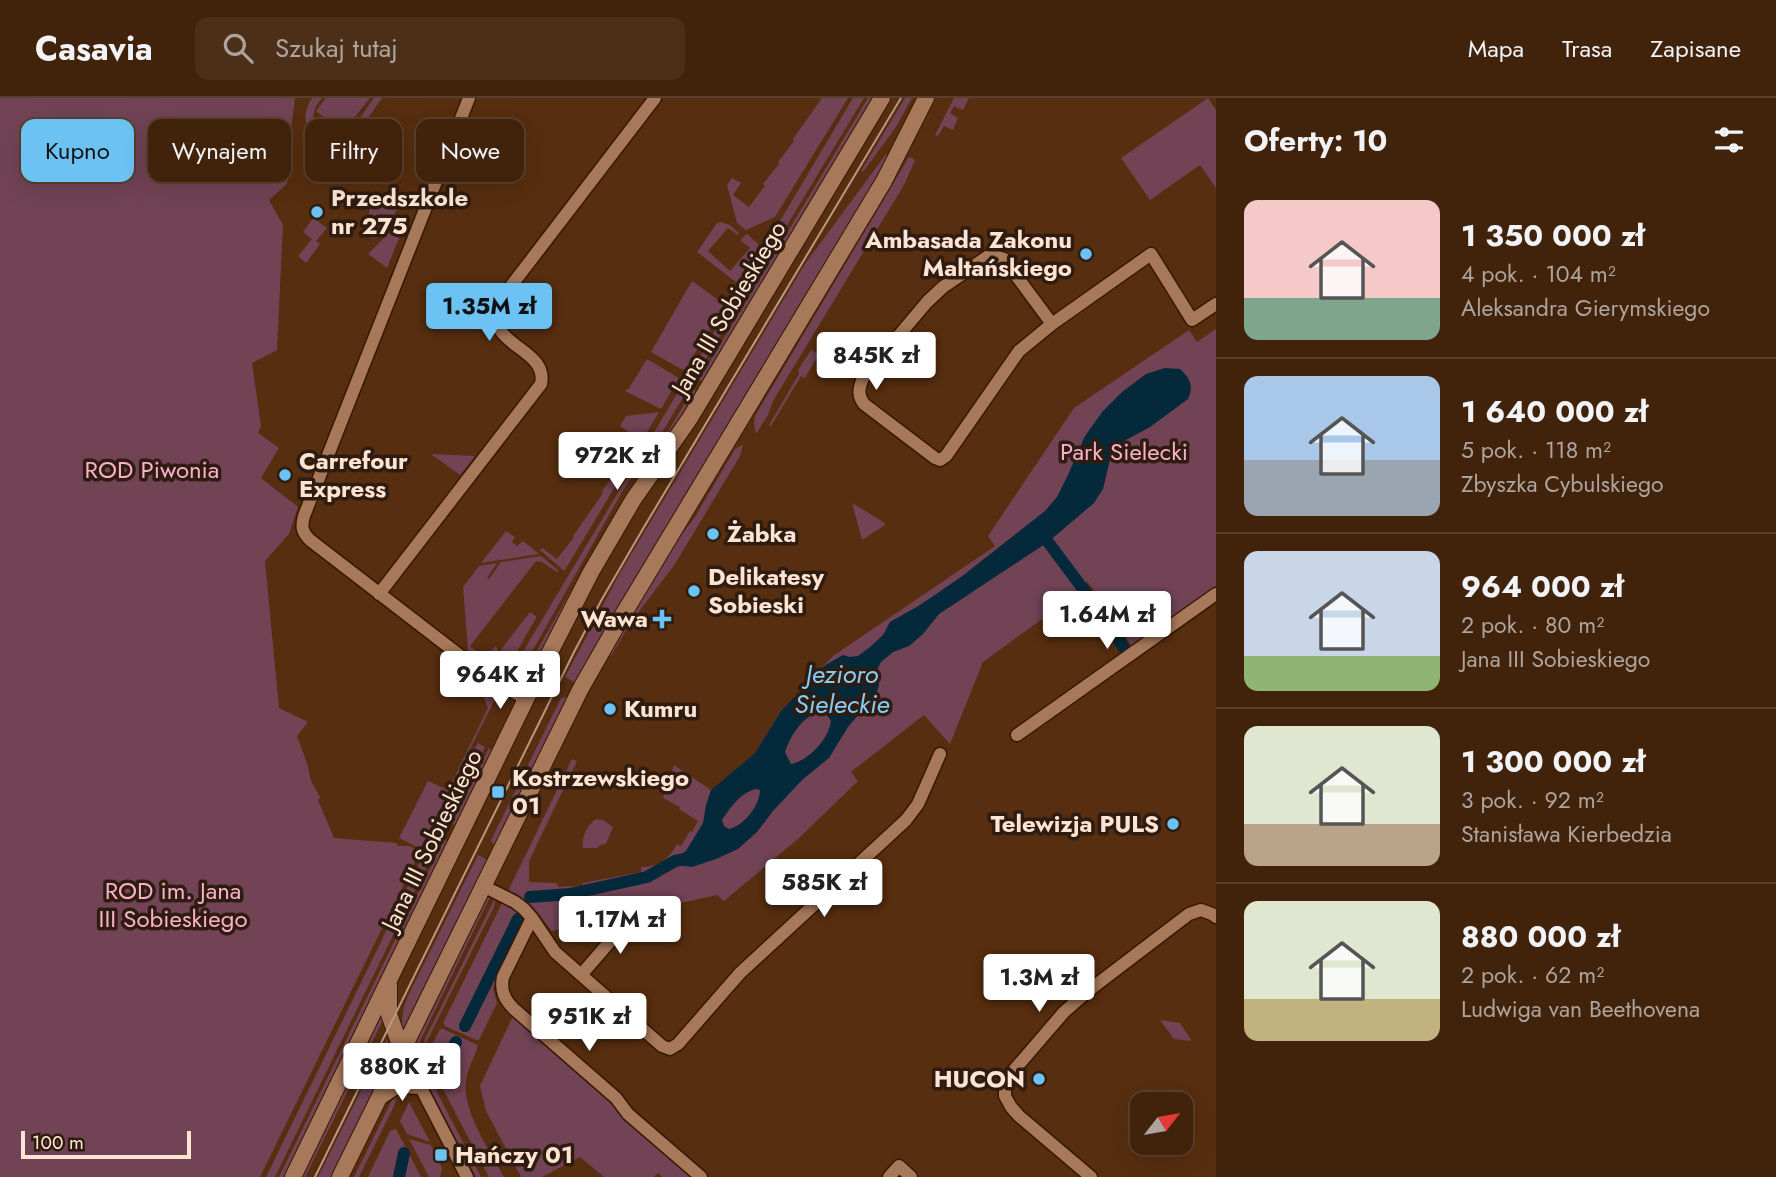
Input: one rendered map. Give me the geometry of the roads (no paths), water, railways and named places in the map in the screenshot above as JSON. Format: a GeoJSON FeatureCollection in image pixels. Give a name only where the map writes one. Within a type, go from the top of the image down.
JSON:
{"type":"FeatureCollection","features":[{"type":"Feature","properties":{"kind":"main road","name":"Jana III Sobieskiego"},"geometry":{"type":"LineString","coordinates":[[293,1177],[584,585],[626,511],[684,427],[882,98]]}},
{"type":"Feature","properties":{"kind":"main road"},"geometry":{"type":"LineString","coordinates":[[340,1177],[559,729],[595,662],[884,181],[926,98]]}},
{"type":"Feature","properties":{"kind":"main road"},"geometry":{"type":"LineString","coordinates":[[389,979],[390,1019],[402,1051]]}},
{"type":"Feature","properties":{"kind":"street"},"geometry":{"type":"LineString","coordinates":[[469,98],[304,516],[302,530],[310,540],[489,678],[526,699]]}},
{"type":"Feature","properties":{"kind":"street"},"geometry":{"type":"LineString","coordinates":[[379,594],[541,384],[539,365],[505,336],[498,326],[495,314],[498,303],[655,98]]}},
{"type":"Feature","properties":{"kind":"street"},"geometry":{"type":"LineString","coordinates":[[1052,324],[1004,259],[987,257],[943,287],[927,302],[863,378],[860,399],[940,460],[946,456],[1019,351],[1052,324],[1151,254],[1192,320],[1216,304]]}},
{"type":"Feature","properties":{"kind":"street"},"geometry":{"type":"LineString","coordinates":[[1017,735],[1216,594]]}},
{"type":"Feature","properties":{"kind":"street"},"geometry":{"type":"LineString","coordinates":[[483,886],[518,904],[532,918],[555,952],[662,1045],[670,1049],[678,1044],[740,973],[906,820],[918,804],[940,754]]}},
{"type":"Feature","properties":{"kind":"street"},"geometry":{"type":"LineString","coordinates":[[1091,1177],[1011,1107],[1005,1096],[1009,1076],[1072,1004],[1168,928],[1198,910],[1216,917]]}},
{"type":"Feature","properties":{"kind":"street"},"geometry":{"type":"LineString","coordinates":[[582,975],[632,916]]}},
{"type":"Feature","properties":{"kind":"street"},"geometry":{"type":"LineString","coordinates":[[532,918],[505,972],[501,987],[505,1000],[616,1098],[628,1114],[701,1177]]}},
{"type":"Feature","properties":{"kind":"street"},"geometry":{"type":"LineString","coordinates":[[402,1051],[467,1177]]}},
{"type":"Feature","properties":{"kind":"street"},"geometry":{"type":"LineString","coordinates":[[377,1101],[398,1087],[421,1088]]}},
{"type":"Feature","properties":{"kind":"street"},"geometry":{"type":"LineString","coordinates":[[889,1177],[899,1166],[911,1177]]}},
{"type":"Feature","properties":{"kind":"water","name":"Jezioro Sieleckie"},"geometry":{"type":"Polygon","coordinates":[[[1165,368],[1180,369],[1190,382],[1188,399],[1150,427],[1113,447],[1103,489],[1094,503],[1048,542],[939,614],[909,646],[893,652],[881,662],[877,670],[879,686],[876,694],[848,727],[829,758],[802,780],[757,832],[738,849],[692,867],[676,865],[674,859],[686,851],[703,823],[711,790],[755,753],[781,711],[824,666],[843,655],[858,656],[883,635],[890,622],[961,577],[1045,511],[1057,497],[1085,436],[1103,411],[1146,374],[1165,368]],[[817,712],[801,724],[790,740],[785,752],[791,764],[811,754],[829,728],[831,721],[827,715],[817,712]],[[760,790],[745,794],[732,806],[722,820],[724,826],[729,829],[735,827],[750,814],[759,796],[760,790]]]}},
{"type":"Feature","properties":{"kind":"waterway"},"geometry":{"type":"LineString","coordinates":[[1037,535],[1040,532],[1048,542],[1124,648]]}},
{"type":"Feature","properties":{"kind":"waterway"},"geometry":{"type":"LineString","coordinates":[[530,897],[570,894],[647,877],[675,861],[690,858]]}},
{"type":"Feature","properties":{"kind":"waterway"},"geometry":{"type":"LineString","coordinates":[[465,1026],[518,919]]}},
{"type":"Feature","properties":{"kind":"waterway"},"geometry":{"type":"LineString","coordinates":[[440,1073],[456,1042]]}},
{"type":"Feature","properties":{"kind":"waterway"},"geometry":{"type":"LineString","coordinates":[[399,1177],[404,1153]]}},
{"type":"Feature","properties":{"kind":"tram line"},"geometry":{"type":"LineString","coordinates":[[315,1177],[602,599],[901,98]]}},
{"type":"Feature","properties":{"kind":"place","name":"Przedszkole nr 275"},"geometry":{"type":"Point","coordinates":[317,212]}},
{"type":"Feature","properties":{"kind":"place","name":"Ambasada Zakonu Maltańskiego"},"geometry":{"type":"Point","coordinates":[1086,254]}},
{"type":"Feature","properties":{"kind":"place","name":"Carrefour Express"},"geometry":{"type":"Point","coordinates":[285,475]}},
{"type":"Feature","properties":{"kind":"place","name":"Żabka"},"geometry":{"type":"Point","coordinates":[713,534]}},
{"type":"Feature","properties":{"kind":"place","name":"Delikatesy Sobieski"},"geometry":{"type":"Point","coordinates":[694,591]}},
{"type":"Feature","properties":{"kind":"place","name":"Wawa"},"geometry":{"type":"Point","coordinates":[662,619]}},
{"type":"Feature","properties":{"kind":"place","name":"Kumru"},"geometry":{"type":"Point","coordinates":[610,709]}},
{"type":"Feature","properties":{"kind":"place","name":"Kostrzewskiego 01"},"geometry":{"type":"Point","coordinates":[498,792]}},
{"type":"Feature","properties":{"kind":"place","name":"Telewizja PULS"},"geometry":{"type":"Point","coordinates":[1173,824]}},
{"type":"Feature","properties":{"kind":"place","name":"HUCON"},"geometry":{"type":"Point","coordinates":[1039,1079]}},
{"type":"Feature","properties":{"kind":"place","name":"Hańczy 01"},"geometry":{"type":"Point","coordinates":[441,1155]}},
{"type":"Feature","properties":{"kind":"park label","name":"Park Sielecki"},"geometry":{"type":"Point","coordinates":[1124,452]}},
{"type":"Feature","properties":{"kind":"park label","name":"ROD Piwonia"},"geometry":{"type":"Point","coordinates":[152,470]}},
{"type":"Feature","properties":{"kind":"park label","name":"ROD im. Jana III Sobieskiego"},"geometry":{"type":"Point","coordinates":[173,905]}}]}
